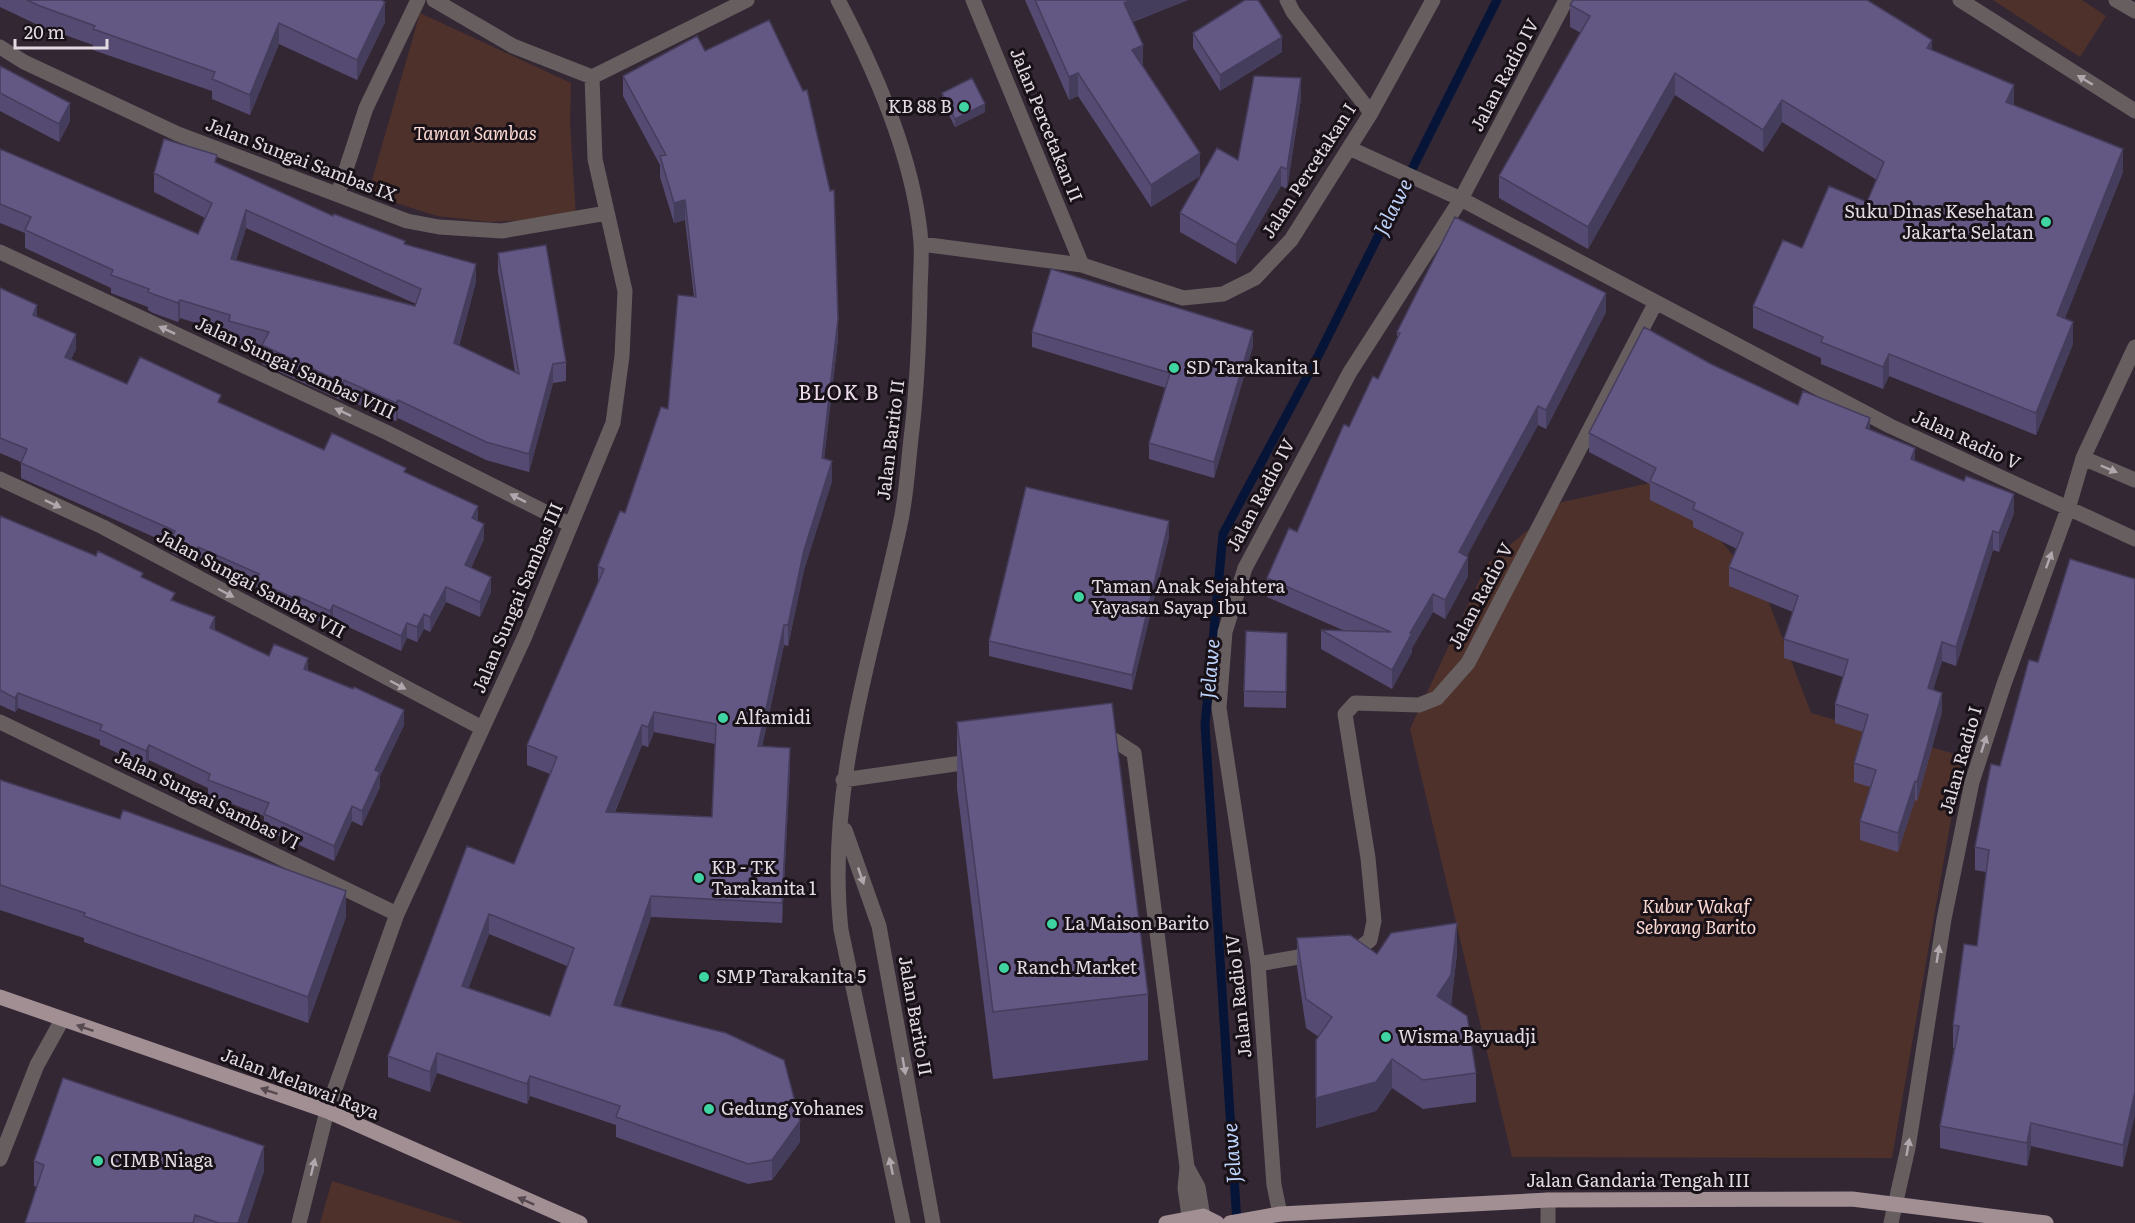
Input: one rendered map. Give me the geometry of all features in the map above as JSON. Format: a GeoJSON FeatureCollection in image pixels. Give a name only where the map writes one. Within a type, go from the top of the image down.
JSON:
{"type":"FeatureCollection","features":[{"type":"Feature","properties":{"kind":"main road","name":"Jalan Melawai Raya"},"geometry":{"type":"LineString","coordinates":[[0,997],[327,1111],[557,1219],[580,1223]]}},
{"type":"Feature","properties":{"kind":"main road","name":"Jalan Gandaria Tengah III"},"geometry":{"type":"LineString","coordinates":[[1230,1223],[1280,1214],[1307,1218],[1548,1200],[1852,1200],[2046,1223]]}},
{"type":"Feature","properties":{"kind":"main road"},"geometry":{"type":"LineString","coordinates":[[1166,1223],[1201,1221]]}},
{"type":"Feature","properties":{"kind":"street"},"geometry":{"type":"LineString","coordinates":[[338,194],[366,108],[418,0]]}},
{"type":"Feature","properties":{"kind":"street"},"geometry":{"type":"LineString","coordinates":[[434,0],[513,46],[592,77],[747,0]]}},
{"type":"Feature","properties":{"kind":"street","name":"Jalan Barito II"},"geometry":{"type":"LineString","coordinates":[[838,0],[855,33],[892,120],[913,197],[921,244],[918,376],[901,522],[866,665],[843,780],[838,898],[841,930],[903,1223]]}},
{"type":"Feature","properties":{"kind":"street","name":"Jalan Percetakan II"},"geometry":{"type":"LineString","coordinates":[[974,0],[1082,265]]}},
{"type":"Feature","properties":{"kind":"street"},"geometry":{"type":"LineString","coordinates":[[1287,0],[1293,12],[1371,113]]}},
{"type":"Feature","properties":{"kind":"street","name":"Jalan Percetakan I"},"geometry":{"type":"LineString","coordinates":[[921,244],[1082,265],[1183,298],[1223,294],[1255,278],[1291,240],[1371,113],[1433,0]]}},
{"type":"Feature","properties":{"kind":"street","name":"Jalan Radio IV"},"geometry":{"type":"LineString","coordinates":[[1280,1214],[1274,1185],[1258,964],[1219,708],[1225,632],[1245,568],[1350,372],[1461,199],[1566,0]]}},
{"type":"Feature","properties":{"kind":"street"},"geometry":{"type":"LineString","coordinates":[[1960,0],[2135,111]]}},
{"type":"Feature","properties":{"kind":"street"},"geometry":{"type":"LineString","coordinates":[[2116,0],[2135,11]]}},
{"type":"Feature","properties":{"kind":"street","name":"Jalan Sungai Sambas IX"},"geometry":{"type":"LineString","coordinates":[[0,47],[24,62],[178,134],[407,221],[439,227],[502,231],[607,213]]}},
{"type":"Feature","properties":{"kind":"street","name":"Jalan Sungai Sambas III"},"geometry":{"type":"LineString","coordinates":[[299,1223],[327,1111],[397,914],[525,636],[613,423],[622,356],[625,291],[595,159],[592,77]]}},
{"type":"Feature","properties":{"kind":"street","name":"Jalan Radio V"},"geometry":{"type":"LineString","coordinates":[[1349,148],[1461,199],[1655,304],[1890,426],[2135,538]]}},
{"type":"Feature","properties":{"kind":"street","name":"Jalan Sungai Sambas VIII"},"geometry":{"type":"LineString","coordinates":[[0,252],[388,433],[571,525]]}},
{"type":"Feature","properties":{"kind":"street","name":"Jalan Radio V"},"geometry":{"type":"LineString","coordinates":[[1258,964],[1361,947],[1370,940],[1374,921],[1368,858],[1345,714],[1355,703],[1419,705],[1437,698],[1468,663],[1655,304]]}},
{"type":"Feature","properties":{"kind":"street","name":"Jalan Radio I"},"geometry":{"type":"LineString","coordinates":[[1891,1223],[1908,1148],[1944,919],[1972,782],[2004,684],[2068,509],[2083,458],[2135,347]]}},
{"type":"Feature","properties":{"kind":"street"},"geometry":{"type":"LineString","coordinates":[[2083,458],[2135,480]]}},
{"type":"Feature","properties":{"kind":"street","name":"Jalan Sungai Sambas VII"},"geometry":{"type":"LineString","coordinates":[[0,479],[103,527],[482,728]]}},
{"type":"Feature","properties":{"kind":"street","name":"Jalan Sungai Sambas VI"},"geometry":{"type":"LineString","coordinates":[[0,722],[397,914]]}},
{"type":"Feature","properties":{"kind":"street"},"geometry":{"type":"LineString","coordinates":[[1079,746],[1114,740],[1134,753],[1187,1167],[1185,1188],[1201,1221]]}},
{"type":"Feature","properties":{"kind":"street"},"geometry":{"type":"LineString","coordinates":[[843,780],[996,758]]}},
{"type":"Feature","properties":{"kind":"street","name":"Jalan Barito II"},"geometry":{"type":"LineString","coordinates":[[842,821],[879,927],[933,1223]]}},
{"type":"Feature","properties":{"kind":"street"},"geometry":{"type":"LineString","coordinates":[[0,1159],[37,1065],[62,1020]]}},
{"type":"Feature","properties":{"kind":"street"},"geometry":{"type":"LineString","coordinates":[[1548,1200],[1548,1223]]}},
{"type":"Feature","properties":{"kind":"green space"},"geometry":{"type":"Polygon","coordinates":[[[1993,0],[2082,0],[2106,16],[2080,57],[1993,0]]]}},
{"type":"Feature","properties":{"kind":"green space","name":"Taman Sambas"},"geometry":{"type":"Polygon","coordinates":[[[420,13],[571,83],[570,124],[576,217],[490,222],[437,216],[368,194],[420,13]]]}},
{"type":"Feature","properties":{"kind":"green space","name":"Kubur Wakaf Sebrang Barito"},"geometry":{"type":"Polygon","coordinates":[[[1669,479],[1766,595],[1811,713],[1962,756],[1892,1158],[1512,1157],[1410,729],[1487,564],[1562,502],[1669,479]]]}},
{"type":"Feature","properties":{"kind":"green space"},"geometry":{"type":"Polygon","coordinates":[[[332,1181],[464,1223],[320,1223],[332,1181]]]}},
{"type":"Feature","properties":{"kind":"building"},"geometry":{"type":"Polygon","coordinates":[[[27,0],[381,0],[385,2],[357,60],[279,23],[250,95],[212,79],[215,72],[93,29],[95,26],[27,0]]]}},
{"type":"Feature","properties":{"kind":"building"},"geometry":{"type":"Polygon","coordinates":[[[1035,0],[1131,0],[1124,3],[1143,45],[1132,50],[1200,153],[1151,185],[1078,73],[1069,77],[1035,0]]]}},
{"type":"Feature","properties":{"kind":"building"},"geometry":{"type":"Polygon","coordinates":[[[1245,0],[1258,0],[1282,37],[1220,75],[1193,33],[1245,0]]]}},
{"type":"Feature","properties":{"kind":"building"},"geometry":{"type":"Polygon","coordinates":[[[1573,0],[1867,0],[1932,40],[1927,48],[2014,85],[2006,102],[2123,149],[2057,315],[2073,322],[2036,413],[1889,354],[1883,367],[1821,342],[1823,337],[1753,306],[1783,240],[1802,248],[1829,186],[1867,202],[1884,162],[1782,100],[1763,130],[1675,73],[1588,227],[1499,176],[1590,16],[1570,5],[1573,0]]]}},
{"type":"Feature","properties":{"kind":"building"},"geometry":{"type":"Polygon","coordinates":[[[769,20],[803,91],[807,90],[830,191],[834,190],[838,319],[822,458],[832,461],[804,550],[788,625],[784,625],[758,746],[790,748],[782,903],[651,896],[614,1005],[726,1033],[784,1060],[800,1121],[772,1160],[748,1164],[616,1117],[620,1106],[530,1076],[527,1084],[437,1053],[430,1072],[388,1056],[467,846],[514,864],[557,757],[527,745],[604,569],[598,566],[620,511],[625,513],[661,407],[668,409],[678,295],[696,297],[685,200],[674,203],[660,156],[666,155],[623,76],[697,36],[705,51],[769,20]],[[654,712],[648,727],[642,725],[606,812],[712,817],[716,724],[654,712]],[[489,914],[462,986],[550,1016],[574,948],[489,914]]]}},
{"type":"Feature","properties":{"kind":"building"},"geometry":{"type":"Polygon","coordinates":[[[0,66],[70,103],[59,124],[0,93],[0,66]]]}},
{"type":"Feature","properties":{"kind":"building"},"geometry":{"type":"Polygon","coordinates":[[[1254,76],[1301,78],[1287,169],[1281,167],[1236,245],[1180,213],[1217,148],[1238,160],[1254,76]]]}},
{"type":"Feature","properties":{"kind":"building","name":"KB 88 B"},"geometry":{"type":"Polygon","coordinates":[[[972,78],[985,104],[955,119],[942,93],[972,78]]]}},
{"type":"Feature","properties":{"kind":"building"},"geometry":{"type":"Polygon","coordinates":[[[164,139],[217,155],[215,162],[333,216],[334,214],[405,241],[404,244],[476,264],[454,343],[519,374],[498,253],[546,245],[566,362],[553,364],[529,454],[486,442],[398,400],[396,403],[344,380],[343,383],[262,345],[269,332],[229,321],[230,315],[180,300],[178,303],[111,275],[113,270],[25,230],[31,217],[0,204],[0,149],[198,234],[212,203],[154,173],[164,139]],[[246,210],[231,259],[415,306],[421,289],[246,210]]]}},
{"type":"Feature","properties":{"kind":"building"},"geometry":{"type":"Polygon","coordinates":[[[1455,217],[1606,293],[1546,410],[1538,406],[1459,552],[1468,557],[1445,600],[1433,594],[1392,670],[1321,630],[1391,632],[1267,578],[1289,528],[1297,532],[1344,424],[1349,427],[1373,376],[1378,379],[1400,333],[1397,332],[1455,217]]]}},
{"type":"Feature","properties":{"kind":"building","name":"SD Tarakanita 1"},"geometry":{"type":"Polygon","coordinates":[[[1051,269],[1253,331],[1214,462],[1149,443],[1170,373],[1032,332],[1051,269]]]}},
{"type":"Feature","properties":{"kind":"building"},"geometry":{"type":"Polygon","coordinates":[[[0,288],[37,305],[33,315],[76,334],[65,357],[127,384],[140,357],[221,395],[218,402],[324,450],[332,433],[406,468],[404,472],[478,506],[472,518],[484,524],[465,565],[491,577],[480,602],[446,587],[430,617],[424,614],[417,627],[407,623],[401,636],[333,605],[330,611],[256,581],[259,574],[198,547],[196,550],[172,538],[175,531],[21,463],[27,449],[0,438],[0,288]]]}},
{"type":"Feature","properties":{"kind":"building"},"geometry":{"type":"Polygon","coordinates":[[[1644,327],[1711,364],[1798,405],[1803,391],[1870,418],[1866,428],[1915,448],[1911,459],[1964,481],[1966,476],[2014,494],[1999,533],[1993,531],[1956,647],[1942,642],[1928,688],[1942,693],[1917,782],[1915,781],[1898,833],[1860,821],[1876,770],[1854,763],[1868,715],[1835,704],[1848,660],[1784,639],[1798,596],[1729,567],[1743,533],[1693,509],[1695,503],[1650,481],[1656,468],[1589,433],[1644,327]]]}},
{"type":"Feature","properties":{"kind":"building","name":"Taman Anak Sejahtera Yayasan Sayap Ibu"},"geometry":{"type":"Polygon","coordinates":[[[1026,487],[1169,521],[1132,675],[989,641],[1026,487]]]}},
{"type":"Feature","properties":{"kind":"building"},"geometry":{"type":"Polygon","coordinates":[[[0,516],[96,556],[98,551],[143,573],[141,577],[175,593],[171,600],[215,617],[210,628],[269,656],[274,644],[308,658],[304,669],[353,689],[354,687],[404,710],[375,770],[380,772],[362,811],[352,806],[334,846],[264,814],[269,803],[208,780],[210,774],[149,745],[146,751],[100,730],[102,725],[18,693],[15,698],[0,690],[0,516]]]}},
{"type":"Feature","properties":{"kind":"building"},"geometry":{"type":"Polygon","coordinates":[[[2070,559],[2135,579],[2135,1092],[2123,1145],[2031,1123],[2027,1143],[1940,1126],[1959,1026],[1953,1025],[1964,944],[1977,946],[1989,850],[1975,847],[1991,764],[2000,766],[2029,660],[2038,662],[2070,559]]]}},
{"type":"Feature","properties":{"kind":"building"},"geometry":{"type":"Polygon","coordinates":[[[1246,631],[1287,633],[1286,692],[1244,691],[1246,631]]]}},
{"type":"Feature","properties":{"kind":"building","name":"La Maison Barito"},"geometry":{"type":"Polygon","coordinates":[[[1112,703],[1148,994],[993,1012],[957,722],[1112,703]]]}},
{"type":"Feature","properties":{"kind":"building"},"geometry":{"type":"Polygon","coordinates":[[[0,780],[120,819],[123,810],[346,891],[308,997],[84,916],[85,913],[0,885],[0,780]]]}},
{"type":"Feature","properties":{"kind":"building","name":"Wisma Bayuadji"},"geometry":{"type":"Polygon","coordinates":[[[1457,923],[1451,975],[1437,996],[1467,1016],[1476,1073],[1423,1080],[1392,1059],[1376,1082],[1316,1098],[1316,1040],[1332,1017],[1306,999],[1297,938],[1350,935],[1377,954],[1391,933],[1457,923]]]}},
{"type":"Feature","properties":{"kind":"building"},"geometry":{"type":"Polygon","coordinates":[[[63,1078],[264,1146],[238,1223],[219,1223],[195,1215],[193,1223],[25,1223],[44,1165],[34,1161],[63,1078]]]}},
{"type":"Feature","properties":{"kind":"waterway","name":"Jelawe"},"geometry":{"type":"LineString","coordinates":[[1237,1223],[1205,725],[1223,534],[1316,360],[1497,0]]}},
{"type":"Feature","properties":{"kind":"place","name":"KB 88 B"},"geometry":{"type":"Point","coordinates":[964,107]}},
{"type":"Feature","properties":{"kind":"place","name":"Suku Dinas Kesehatan Jakarta Selatan"},"geometry":{"type":"Point","coordinates":[2046,222]}},
{"type":"Feature","properties":{"kind":"place","name":"SD Tarakanita 1"},"geometry":{"type":"Point","coordinates":[1174,368]}},
{"type":"Feature","properties":{"kind":"place","name":"Taman Anak Sejahtera Yayasan Sayap Ibu"},"geometry":{"type":"Point","coordinates":[1079,597]}},
{"type":"Feature","properties":{"kind":"place","name":"Alfamidi"},"geometry":{"type":"Point","coordinates":[723,718]}},
{"type":"Feature","properties":{"kind":"place","name":"KB - TK Tarakanita 1"},"geometry":{"type":"Point","coordinates":[699,878]}},
{"type":"Feature","properties":{"kind":"place","name":"La Maison Barito"},"geometry":{"type":"Point","coordinates":[1052,924]}},
{"type":"Feature","properties":{"kind":"place","name":"Ranch Market"},"geometry":{"type":"Point","coordinates":[1004,968]}},
{"type":"Feature","properties":{"kind":"place","name":"SMP Tarakanita 5"},"geometry":{"type":"Point","coordinates":[704,977]}},
{"type":"Feature","properties":{"kind":"place","name":"Wisma Bayuadji"},"geometry":{"type":"Point","coordinates":[1386,1037]}},
{"type":"Feature","properties":{"kind":"place","name":"Gedung Yohanes"},"geometry":{"type":"Point","coordinates":[709,1109]}},
{"type":"Feature","properties":{"kind":"place","name":"CIMB Niaga"},"geometry":{"type":"Point","coordinates":[98,1161]}},
{"type":"Feature","properties":{"kind":"district","name":"BLOK B"},"geometry":{"type":"Point","coordinates":[839,393]}}]}
